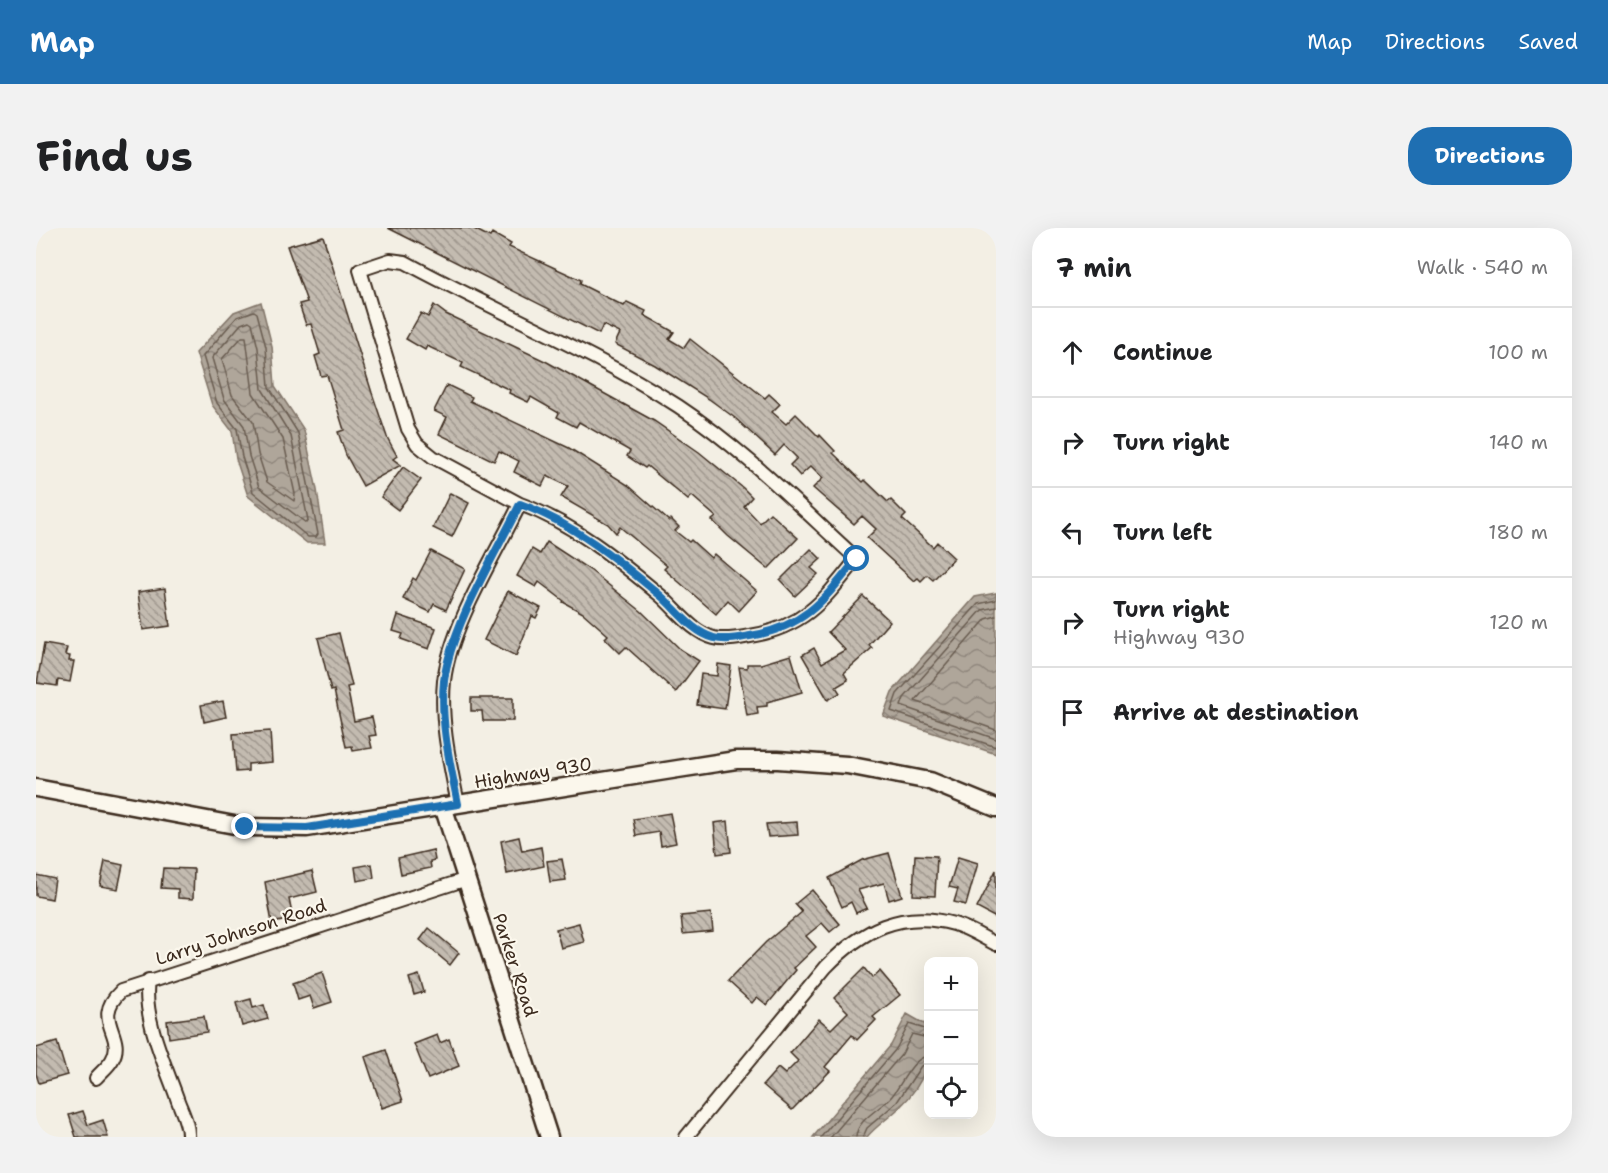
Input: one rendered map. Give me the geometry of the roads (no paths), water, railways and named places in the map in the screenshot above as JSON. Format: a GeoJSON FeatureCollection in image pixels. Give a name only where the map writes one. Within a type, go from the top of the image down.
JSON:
{"type":"FeatureCollection","features":[{"type":"Feature","properties":{"kind":"street"},"geometry":{"type":"LineString","coordinates":[[390,260],[405,262],[616,369],[679,407],[706,427],[857,559],[798,622],[774,632],[738,638],[715,638],[696,628],[661,596],[590,540],[537,510],[520,504],[433,457],[417,444],[408,429],[360,270],[390,260]]}},
{"type":"Feature","properties":{"kind":"street"},"geometry":{"type":"LineString","coordinates":[[450,805],[444,679],[456,637],[520,504]]}},
{"type":"Feature","properties":{"kind":"street","name":"Highway 930"},"geometry":{"type":"LineString","coordinates":[[36,788],[257,828],[307,828],[736,760],[778,760],[884,771],[930,781],[996,808]]}},
{"type":"Feature","properties":{"kind":"street","name":"Parker Road"},"geometry":{"type":"LineString","coordinates":[[450,805],[467,879],[549,1137]]}},
{"type":"Feature","properties":{"kind":"street","name":"Larry Johnson Road"},"geometry":{"type":"LineString","coordinates":[[96,1078],[111,1062],[115,1053],[108,1018],[110,1001],[121,991],[467,879]]}},
{"type":"Feature","properties":{"kind":"street"},"geometry":{"type":"LineString","coordinates":[[686,1137],[826,968],[850,943],[896,921],[926,918],[956,924],[996,944]]}},
{"type":"Feature","properties":{"kind":"street"},"geometry":{"type":"LineString","coordinates":[[148,981],[145,996],[149,1017],[188,1137]]}},
{"type":"Feature","properties":{"kind":"water"},"geometry":{"type":"Polygon","coordinates":[[[261,302],[272,346],[275,386],[304,430],[317,490],[325,543],[307,543],[248,496],[236,459],[232,431],[212,405],[196,353],[234,312],[261,302]]]}},
{"type":"Feature","properties":{"kind":"water"},"geometry":{"type":"Polygon","coordinates":[[[996,593],[996,754],[883,716],[892,692],[975,597],[996,593]]]}},
{"type":"Feature","properties":{"kind":"water"},"geometry":{"type":"Polygon","coordinates":[[[907,1014],[924,1024],[924,1072],[909,1098],[867,1137],[813,1137],[891,1045],[907,1014]]]}}]}
